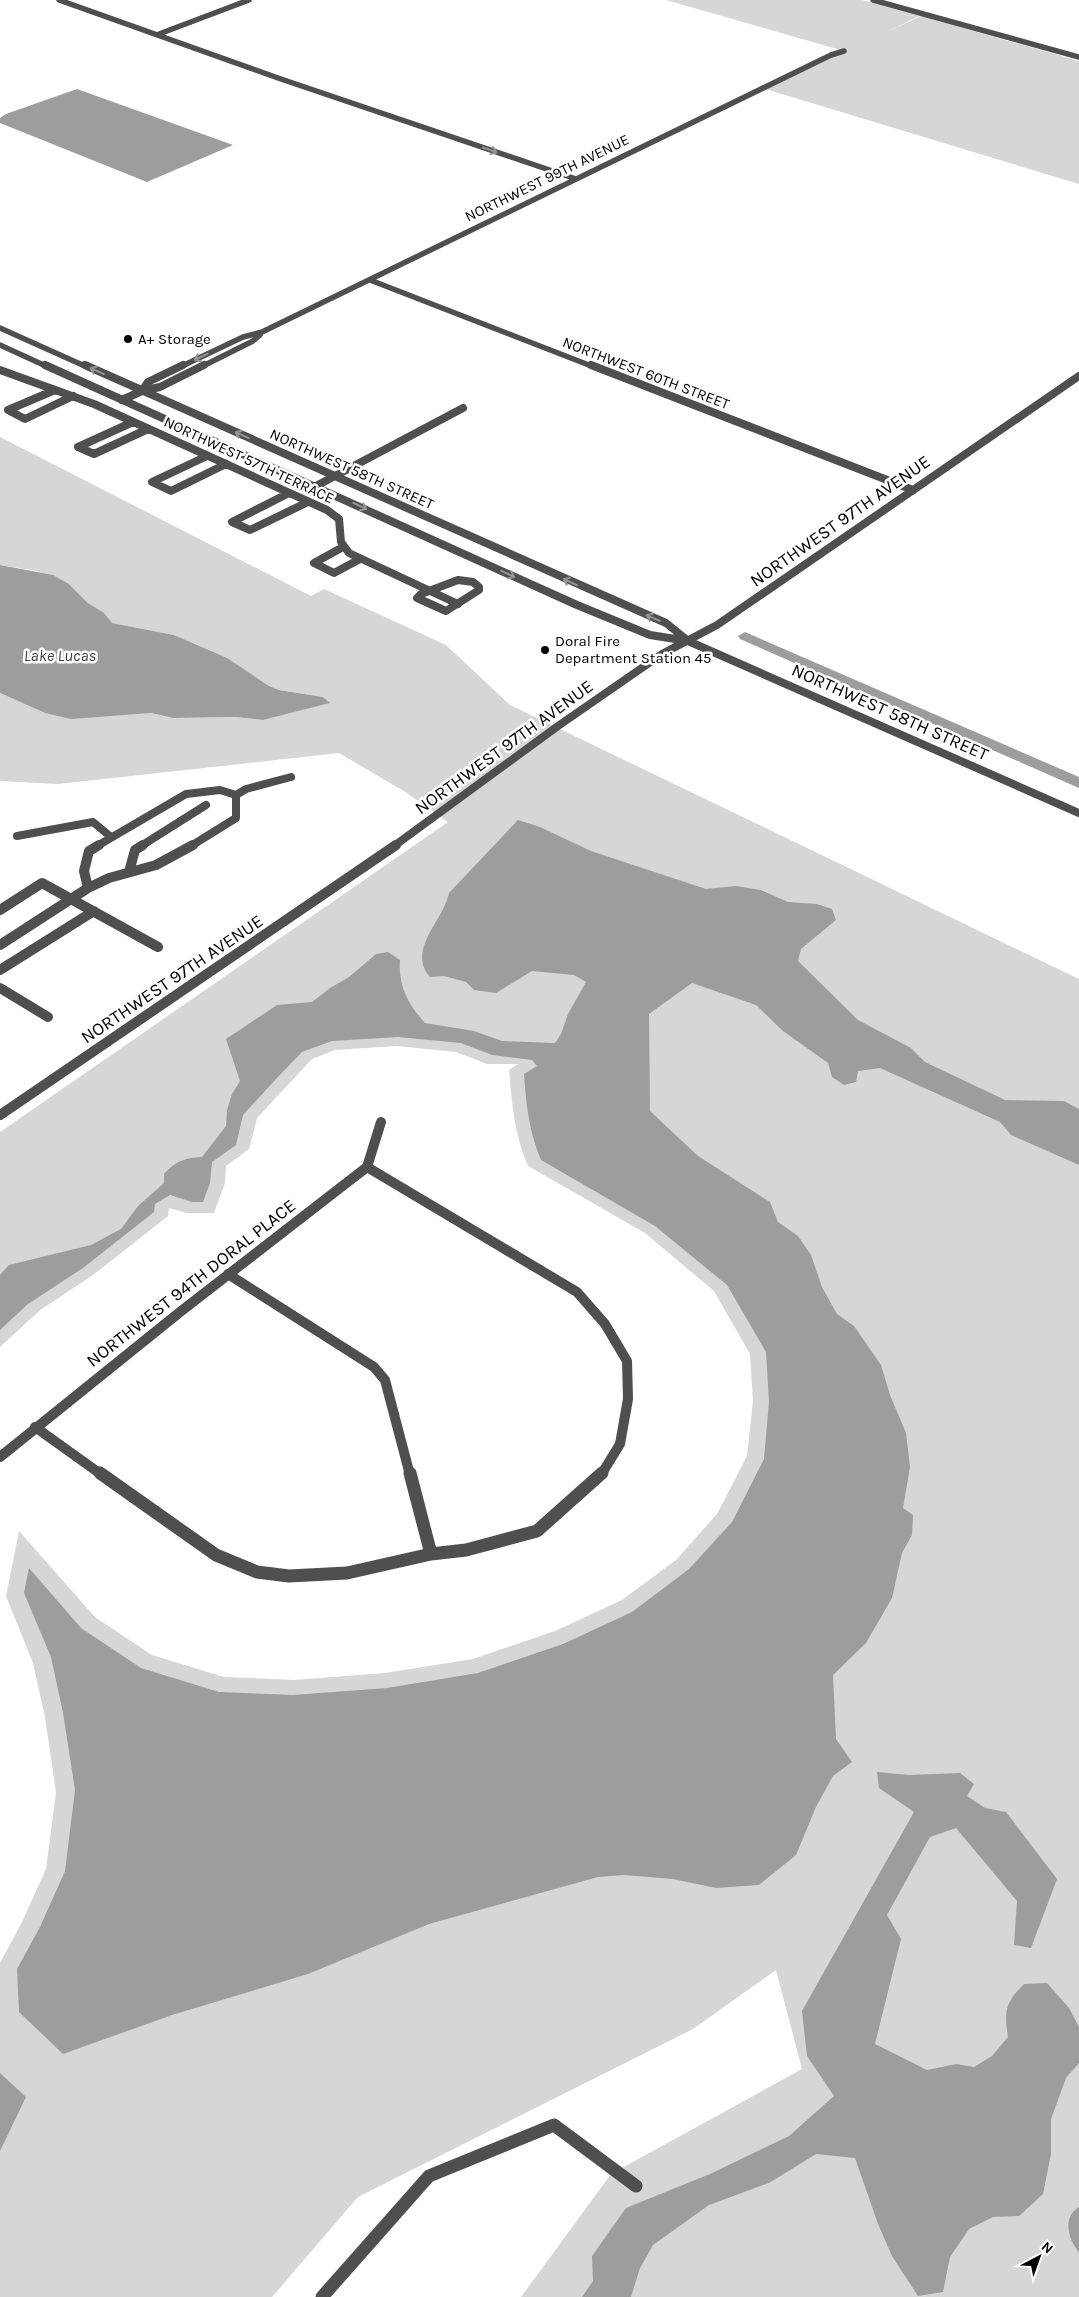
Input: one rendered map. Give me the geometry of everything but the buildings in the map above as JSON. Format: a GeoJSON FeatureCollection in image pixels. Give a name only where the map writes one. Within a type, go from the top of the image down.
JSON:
{"type":"FeatureCollection","features":[{"type":"Feature","properties":{"kind":"street"},"geometry":{"type":"LineString","coordinates":[[58,0],[159,34],[278,78],[576,179]]}},
{"type":"Feature","properties":{"kind":"street"},"geometry":{"type":"LineString","coordinates":[[159,34],[249,0]]}},
{"type":"Feature","properties":{"kind":"street"},"geometry":{"type":"LineString","coordinates":[[873,0],[1079,57]]}},
{"type":"Feature","properties":{"kind":"street","name":"NORTHWEST 99TH AVENUE"},"geometry":{"type":"LineString","coordinates":[[122,400],[142,391],[160,387],[252,341],[262,332],[832,54],[844,51]]}},
{"type":"Feature","properties":{"kind":"street","name":"NORTHWEST 60TH STREET"},"geometry":{"type":"LineString","coordinates":[[370,280],[913,490]]}},
{"type":"Feature","properties":{"kind":"street","name":"NORTHWEST 58TH STREET"},"geometry":{"type":"LineString","coordinates":[[0,328],[666,623],[688,641]]}},
{"type":"Feature","properties":{"kind":"street","name":"NORTHWEST 58TH STREET"},"geometry":{"type":"LineString","coordinates":[[0,345],[618,622],[650,635],[688,641],[1079,813]]}},
{"type":"Feature","properties":{"kind":"street","name":"NORTHWEST 57TH TERRACE"},"geometry":{"type":"LineString","coordinates":[[0,370],[74,396],[332,513],[339,519],[343,547]]}},
{"type":"Feature","properties":{"kind":"street","name":"NORTHWEST 97TH AVENUE"},"geometry":{"type":"LineString","coordinates":[[0,1116],[400,842],[570,718],[662,654],[688,641],[739,610],[1079,376]]}},
{"type":"Feature","properties":{"kind":"street"},"geometry":{"type":"LineString","coordinates":[[55,390],[8,410],[25,418],[74,396]]}},
{"type":"Feature","properties":{"kind":"street"},"geometry":{"type":"LineString","coordinates":[[316,486],[462,408]]}},
{"type":"Feature","properties":{"kind":"street"},"geometry":{"type":"LineString","coordinates":[[133,422],[78,446],[94,454],[148,429]]}},
{"type":"Feature","properties":{"kind":"street"},"geometry":{"type":"LineString","coordinates":[[207,456],[152,482],[171,491],[226,464]]}},
{"type":"Feature","properties":{"kind":"street"},"geometry":{"type":"LineString","coordinates":[[289,493],[232,522],[250,530],[308,502]]}},
{"type":"Feature","properties":{"kind":"street"},"geometry":{"type":"LineString","coordinates":[[360,559],[334,573],[314,563],[343,547],[360,559],[458,604]]}},
{"type":"Feature","properties":{"kind":"street"},"geometry":{"type":"LineString","coordinates":[[458,580],[472,582],[479,587],[478,592],[458,604],[444,611],[417,598],[458,580]]}},
{"type":"Feature","properties":{"kind":"street"},"geometry":{"type":"LineString","coordinates":[[88,888],[84,872],[89,851],[186,794],[220,790],[236,795],[246,789],[291,777]]}},
{"type":"Feature","properties":{"kind":"street"},"geometry":{"type":"LineString","coordinates":[[0,946],[88,888],[109,878],[156,865],[187,849],[236,818],[236,795]]}},
{"type":"Feature","properties":{"kind":"street"},"geometry":{"type":"LineString","coordinates":[[129,872],[135,850],[206,805]]}},
{"type":"Feature","properties":{"kind":"street"},"geometry":{"type":"LineString","coordinates":[[17,836],[93,822],[111,837]]}},
{"type":"Feature","properties":{"kind":"street"},"geometry":{"type":"LineString","coordinates":[[0,910],[42,883],[158,947]]}},
{"type":"Feature","properties":{"kind":"street"},"geometry":{"type":"LineString","coordinates":[[0,970],[94,911]]}},
{"type":"Feature","properties":{"kind":"street"},"geometry":{"type":"LineString","coordinates":[[0,988],[48,1017]]}},
{"type":"Feature","properties":{"kind":"street"},"geometry":{"type":"LineString","coordinates":[[36,1427],[216,1555],[257,1572],[289,1576],[346,1573],[431,1554],[466,1550],[536,1531],[600,1477],[620,1444],[628,1399],[627,1361],[605,1324],[577,1292],[367,1168],[381,1122]]}},
{"type":"Feature","properties":{"kind":"street","name":"NORTHWEST 94TH DORAL PLACE"},"geometry":{"type":"LineString","coordinates":[[0,1457],[228,1274],[367,1168]]}},
{"type":"Feature","properties":{"kind":"street"},"geometry":{"type":"LineString","coordinates":[[228,1274],[374,1367],[386,1380],[431,1554]]}},
{"type":"Feature","properties":{"kind":"street"},"geometry":{"type":"LineString","coordinates":[[322,2297],[429,2176],[554,2125],[636,2186]]}},
{"type":"Feature","properties":{"kind":"shaded area"},"geometry":{"type":"Polygon","coordinates":[[[666,0],[862,0],[919,16],[885,33],[921,16],[1079,61],[1079,184],[762,88],[844,51],[666,0]]]}},
{"type":"Feature","properties":{"kind":"shaded area"},"geometry":{"type":"Polygon","coordinates":[[[0,437],[311,596],[324,589],[446,645],[510,705],[1079,979],[1079,2297],[521,2297],[611,2174],[802,2069],[776,1970],[693,2029],[358,2197],[272,2297],[0,2297],[0,1963],[22,1922],[46,1869],[56,1792],[45,1717],[33,1663],[6,1596],[19,1531],[95,1617],[152,1655],[224,1677],[294,1680],[385,1673],[473,1659],[555,1631],[622,1600],[676,1560],[717,1514],[747,1456],[753,1401],[750,1354],[714,1291],[645,1233],[528,1166],[514,1118],[511,1094],[509,1070],[518,1064],[487,1064],[456,1052],[397,1046],[335,1050],[312,1059],[257,1118],[249,1149],[226,1166],[225,1183],[214,1213],[187,1213],[169,1208],[168,1216],[93,1275],[39,1311],[0,1347],[0,1132],[448,822],[407,793],[339,753],[58,784],[0,781],[0,693],[45,713],[104,716],[151,713],[173,718],[236,717],[263,720],[329,703],[323,697],[279,690],[269,686],[226,658],[174,635],[111,623],[104,613],[88,603],[69,584],[37,571],[0,565],[0,437]]]}},
{"type":"Feature","properties":{"kind":"water"},"geometry":{"type":"Polygon","coordinates":[[[77,89],[233,145],[147,182],[0,123],[0,118],[6,114],[77,89]]]}},
{"type":"Feature","properties":{"kind":"water","name":"Lake Lucas"},"geometry":{"type":"Polygon","coordinates":[[[0,565],[53,575],[69,584],[88,603],[104,613],[112,623],[174,635],[227,658],[269,686],[279,690],[323,697],[330,703],[263,720],[236,717],[173,718],[151,713],[71,719],[45,713],[0,693],[0,565]]]}},
{"type":"Feature","properties":{"kind":"water"},"geometry":{"type":"Polygon","coordinates":[[[518,820],[540,827],[591,851],[706,889],[736,886],[761,890],[788,902],[817,904],[832,909],[836,920],[801,949],[798,961],[858,1020],[911,1048],[925,1062],[1005,1100],[1064,1101],[1079,1109],[1079,1165],[1011,1135],[1000,1122],[880,1068],[858,1071],[856,1082],[844,1085],[832,1077],[828,1063],[783,1031],[756,1005],[692,983],[649,1014],[650,1111],[698,1156],[770,1202],[778,1222],[798,1236],[811,1255],[822,1287],[837,1314],[854,1326],[881,1365],[890,1395],[906,1433],[910,1467],[903,1508],[913,1515],[912,1535],[902,1553],[892,1598],[866,1643],[833,1675],[836,1739],[852,1762],[833,1776],[816,1807],[796,1855],[759,1885],[716,1888],[673,1879],[624,1875],[598,1877],[429,1924],[308,1974],[172,2015],[63,2054],[19,2012],[17,1969],[40,1927],[65,1871],[75,1790],[63,1713],[51,1657],[24,1593],[29,1568],[81,1628],[141,1668],[219,1692],[293,1695],[387,1688],[478,1673],[563,1644],[632,1612],[689,1569],[732,1522],[764,1459],[769,1402],[766,1352],[727,1285],[655,1226],[541,1160],[531,1128],[524,1074],[537,1066],[532,1060],[492,1055],[461,1043],[398,1037],[332,1041],[302,1052],[243,1115],[236,1145],[212,1162],[210,1183],[203,1202],[192,1202],[170,1195],[155,1204],[154,1212],[83,1268],[28,1304],[0,1330],[0,1275],[9,1265],[91,1245],[121,1229],[138,1206],[164,1183],[164,1174],[168,1170],[181,1161],[202,1157],[226,1126],[227,1110],[232,1094],[240,1081],[226,1039],[277,1005],[312,1002],[330,988],[349,977],[376,954],[388,952],[400,960],[401,978],[405,994],[425,1023],[474,1031],[502,1041],[555,1043],[561,1034],[568,1014],[586,982],[574,975],[532,971],[496,993],[474,990],[466,982],[444,976],[430,977],[424,967],[422,956],[424,946],[441,914],[449,893],[518,820]]]}},
{"type":"Feature","properties":{"kind":"water"},"geometry":{"type":"Polygon","coordinates":[[[877,1772],[909,1775],[960,1773],[974,1784],[967,1796],[985,1808],[1006,1812],[1057,1879],[1031,1948],[1014,1945],[1017,1901],[956,1828],[930,1837],[887,1915],[901,1939],[875,2044],[927,2070],[956,2064],[974,2067],[992,2056],[1008,2037],[1007,2008],[1024,1984],[1047,1983],[1069,2008],[1079,2027],[1079,2063],[1066,2078],[1051,2119],[1051,2154],[1043,2194],[1019,2216],[993,2217],[969,2229],[950,2257],[943,2292],[918,2296],[892,2256],[878,2224],[855,2158],[816,2154],[769,2183],[709,2205],[653,2245],[640,2268],[631,2297],[582,2297],[593,2281],[592,2256],[626,2208],[710,2174],[789,2136],[834,2096],[807,2056],[802,2011],[914,1812],[879,1788],[877,1772]]]}},
{"type":"Feature","properties":{"kind":"water"},"geometry":{"type":"Polygon","coordinates":[[[0,2073],[26,2097],[0,2151],[0,2073]]]}},
{"type":"Feature","properties":{"kind":"water"},"geometry":{"type":"Polygon","coordinates":[[[1079,2207],[1079,2252],[1072,2241],[1068,2229],[1070,2217],[1079,2207]]]}},
{"type":"Feature","properties":{"kind":"waterway"},"geometry":{"type":"LineString","coordinates":[[745,636],[1079,783]]}},
{"type":"Feature","properties":{"kind":"place","name":"A+ Storage"},"geometry":{"type":"Point","coordinates":[128,339]}},
{"type":"Feature","properties":{"kind":"place","name":"Doral Fire Department Station 45"},"geometry":{"type":"Point","coordinates":[545,650]}}]}
